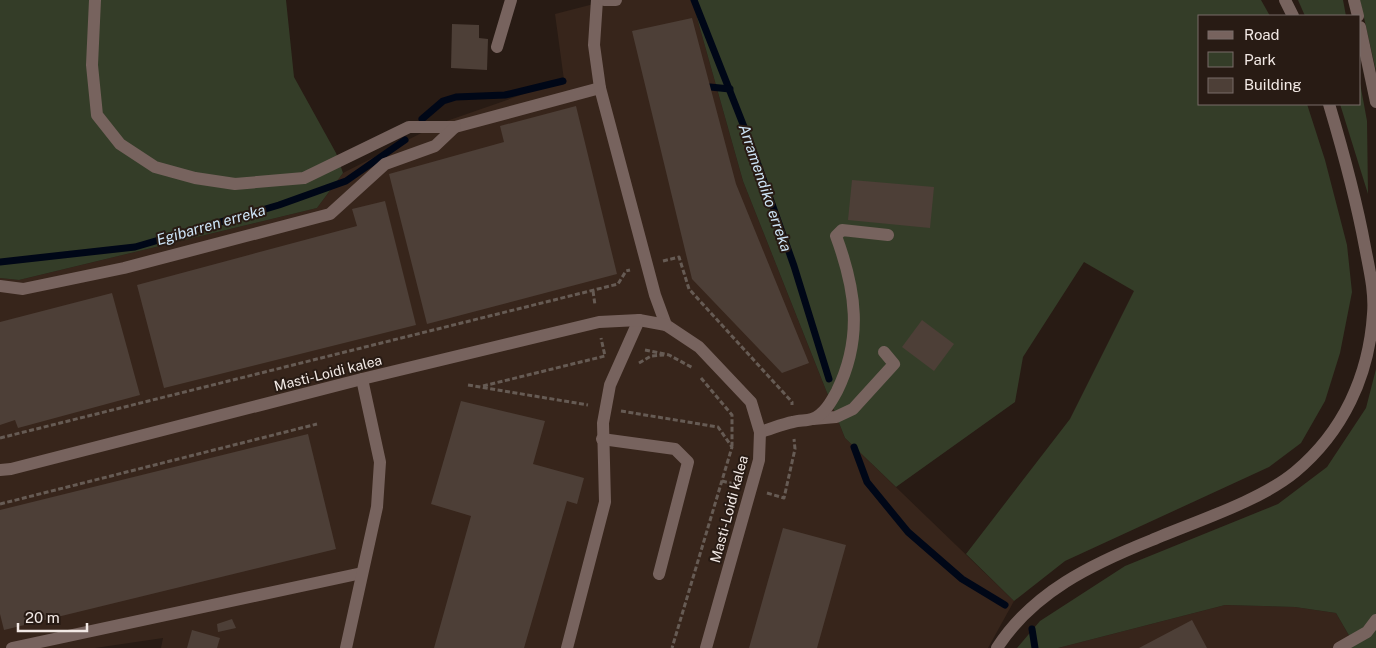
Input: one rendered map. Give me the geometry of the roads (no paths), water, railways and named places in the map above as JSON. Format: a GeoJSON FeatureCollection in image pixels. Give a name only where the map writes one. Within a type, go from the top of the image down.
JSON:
{"type":"FeatureCollection","features":[{"type":"Feature","properties":{"kind":"street"},"geometry":{"type":"LineString","coordinates":[[95,0],[92,65],[97,115],[120,144],[155,167],[194,178],[235,184],[304,178],[409,127],[455,127],[600,88]]}},
{"type":"Feature","properties":{"kind":"street"},"geometry":{"type":"LineString","coordinates":[[497,46],[511,0]]}},
{"type":"Feature","properties":{"kind":"street"},"geometry":{"type":"LineString","coordinates":[[597,0],[594,45],[600,88],[654,295],[666,325]]}},
{"type":"Feature","properties":{"kind":"street"},"geometry":{"type":"LineString","coordinates":[[604,0],[616,0]]}},
{"type":"Feature","properties":{"kind":"street"},"geometry":{"type":"LineString","coordinates":[[1285,0],[1292,15]]}},
{"type":"Feature","properties":{"kind":"street"},"geometry":{"type":"LineString","coordinates":[[1354,0],[1358,15]]}},
{"type":"Feature","properties":{"kind":"street"},"geometry":{"type":"LineString","coordinates":[[1361,32],[1376,102]]}},
{"type":"Feature","properties":{"kind":"street"},"geometry":{"type":"LineString","coordinates":[[997,648],[1034,604],[1067,580],[1104,560],[1251,498],[1294,472],[1329,437],[1352,400],[1368,357],[1375,311],[1360,221],[1346,162],[1329,105]]}},
{"type":"Feature","properties":{"kind":"street"},"geometry":{"type":"LineString","coordinates":[[0,286],[23,289],[124,268],[330,214],[385,164],[435,146],[455,127]]}},
{"type":"Feature","properties":{"kind":"street"},"geometry":{"type":"LineString","coordinates":[[813,419],[830,405],[843,378],[853,347],[854,320],[850,288],[845,262],[836,236],[842,230],[888,234]]}},
{"type":"Feature","properties":{"kind":"street"},"geometry":{"type":"LineString","coordinates":[[567,648],[605,502],[602,439],[605,408],[610,385],[626,346],[640,320]]}},
{"type":"Feature","properties":{"kind":"street","name":"Masti-Loidi kalea"},"geometry":{"type":"LineString","coordinates":[[0,470],[12,469],[362,379],[598,322],[640,320],[666,325],[699,347],[751,402],[760,432],[759,460],[706,648]]}},
{"type":"Feature","properties":{"kind":"street"},"geometry":{"type":"LineString","coordinates":[[760,432],[792,422],[836,417],[853,409],[894,364],[884,352]]}},
{"type":"Feature","properties":{"kind":"street"},"geometry":{"type":"LineString","coordinates":[[346,648],[377,507],[380,462],[362,379]]}},
{"type":"Feature","properties":{"kind":"street"},"geometry":{"type":"LineString","coordinates":[[602,439],[676,449],[688,462],[659,574]]}},
{"type":"Feature","properties":{"kind":"street"},"geometry":{"type":"LineString","coordinates":[[12,648],[362,573]]}},
{"type":"Feature","properties":{"kind":"street"},"geometry":{"type":"LineString","coordinates":[[1339,648],[1367,632],[1376,620]]}},
{"type":"Feature","properties":{"kind":"waterway","name":"Arramendiko erreka"},"geometry":{"type":"LineString","coordinates":[[694,0],[750,142],[794,266],[829,379]]}},
{"type":"Feature","properties":{"kind":"waterway","name":"Egibarren erreka"},"geometry":{"type":"LineString","coordinates":[[422,119],[443,101],[456,97],[505,95],[563,81]]}},
{"type":"Feature","properties":{"kind":"waterway","name":"Egibarren erreka"},"geometry":{"type":"LineString","coordinates":[[710,87],[730,89]]}},
{"type":"Feature","properties":{"kind":"waterway","name":"Egibarren erreka"},"geometry":{"type":"LineString","coordinates":[[0,262],[135,247],[279,205],[346,181],[405,140]]}},
{"type":"Feature","properties":{"kind":"waterway"},"geometry":{"type":"LineString","coordinates":[[854,447],[867,482],[908,532],[962,579],[1005,605]]}},
{"type":"Feature","properties":{"kind":"waterway"},"geometry":{"type":"LineString","coordinates":[[1032,629],[1035,648]]}}]}
